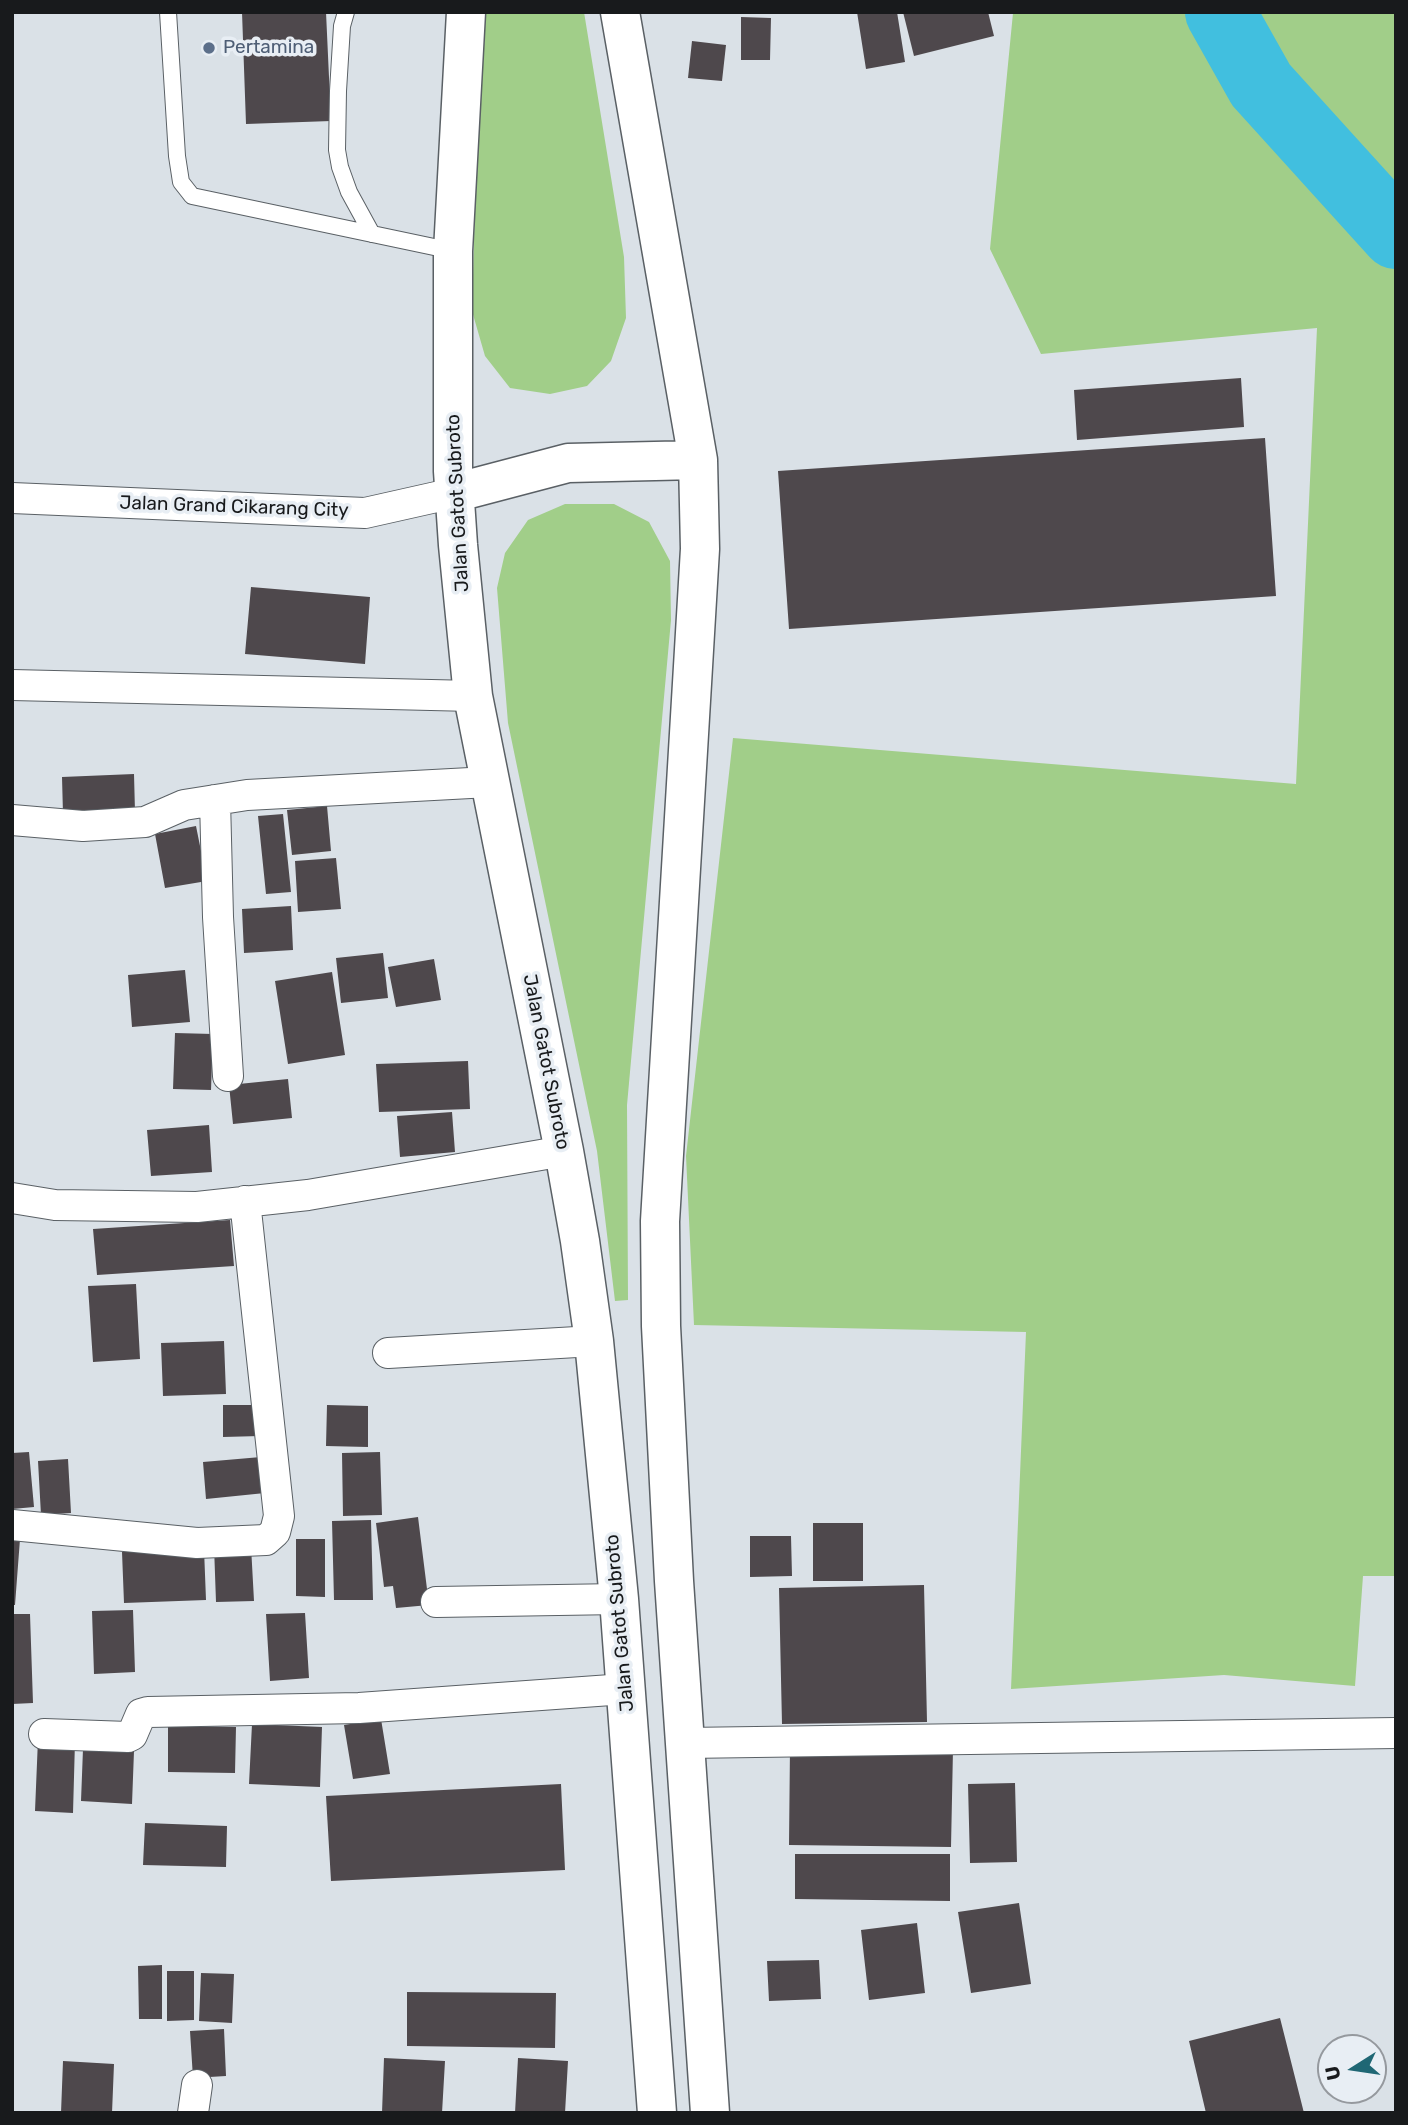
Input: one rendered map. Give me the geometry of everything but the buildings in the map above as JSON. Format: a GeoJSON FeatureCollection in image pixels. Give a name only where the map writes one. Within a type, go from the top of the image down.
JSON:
{"type":"FeatureCollection","features":[{"type":"Feature","properties":{"kind":"highway","name":"Jalan Gatot Subroto"},"geometry":{"type":"LineString","coordinates":[[466,12],[453,251],[454,493],[473,696],[564,1151],[594,1341],[619,1599],[657,2113]]}},
{"type":"Feature","properties":{"kind":"highway"},"geometry":{"type":"LineString","coordinates":[[620,12],[698,460],[700,550],[660,1221],[660,1326],[674,1581],[710,2113]]}},
{"type":"Feature","properties":{"kind":"highway"},"geometry":{"type":"LineString","coordinates":[[454,493],[568,463],[698,460]]}},
{"type":"Feature","properties":{"kind":"street","name":"Jalan Grand Cikarang City"},"geometry":{"type":"LineString","coordinates":[[12,498],[365,513],[454,493]]}},
{"type":"Feature","properties":{"kind":"street"},"geometry":{"type":"LineString","coordinates":[[12,685],[473,696]]}},
{"type":"Feature","properties":{"kind":"street"},"geometry":{"type":"LineString","coordinates":[[12,820],[83,826],[145,822],[184,805],[247,795],[489,782]]}},
{"type":"Feature","properties":{"kind":"street"},"geometry":{"type":"LineString","coordinates":[[215,800],[218,917],[228,1076]]}},
{"type":"Feature","properties":{"kind":"street"},"geometry":{"type":"LineString","coordinates":[[12,1198],[67,1206],[197,1207],[308,1195],[564,1151]]}},
{"type":"Feature","properties":{"kind":"street"},"geometry":{"type":"LineString","coordinates":[[12,1525],[197,1543],[266,1540],[275,1532],[279,1516],[245,1202]]}},
{"type":"Feature","properties":{"kind":"street"},"geometry":{"type":"LineString","coordinates":[[388,1353],[594,1341]]}},
{"type":"Feature","properties":{"kind":"street"},"geometry":{"type":"LineString","coordinates":[[436,1602],[619,1599]]}},
{"type":"Feature","properties":{"kind":"street"},"geometry":{"type":"LineString","coordinates":[[44,1734],[128,1737],[132,1735],[141,1714],[148,1712],[359,1708],[625,1689]]}},
{"type":"Feature","properties":{"kind":"street"},"geometry":{"type":"LineString","coordinates":[[685,1743],[1396,1733]]}},
{"type":"Feature","properties":{"kind":"lane"},"geometry":{"type":"LineString","coordinates":[[168,12],[174,131],[181,182],[192,196],[453,251]]}},
{"type":"Feature","properties":{"kind":"lane"},"geometry":{"type":"LineString","coordinates":[[346,12],[342,26],[337,150],[349,192],[372,234]]}},
{"type":"Feature","properties":{"kind":"green space"},"geometry":{"type":"Polygon","coordinates":[[[486,12],[584,12],[624,257],[626,318],[611,361],[587,386],[550,394],[510,388],[485,356],[472,311],[477,132],[486,12]]]}},
{"type":"Feature","properties":{"kind":"green space"},"geometry":{"type":"Polygon","coordinates":[[[1015,12],[1396,12],[1396,1576],[1363,1576],[1355,1686],[1224,1675],[1011,1689],[1026,1332],[694,1325],[686,1156],[733,738],[1296,784],[1317,328],[1041,354],[990,249],[1015,12]]]}},
{"type":"Feature","properties":{"kind":"green space"},"geometry":{"type":"Polygon","coordinates":[[[565,504],[614,504],[649,522],[670,561],[671,620],[627,1105],[628,1300],[615,1301],[597,1151],[508,723],[497,588],[505,553],[528,520],[565,504]]]}},
{"type":"Feature","properties":{"kind":"waterway"},"geometry":{"type":"LineString","coordinates":[[1220,12],[1261,85],[1396,234]]}},
{"type":"Feature","properties":{"kind":"place","name":"Pertamina"},"geometry":{"type":"Point","coordinates":[209,48]}}]}
